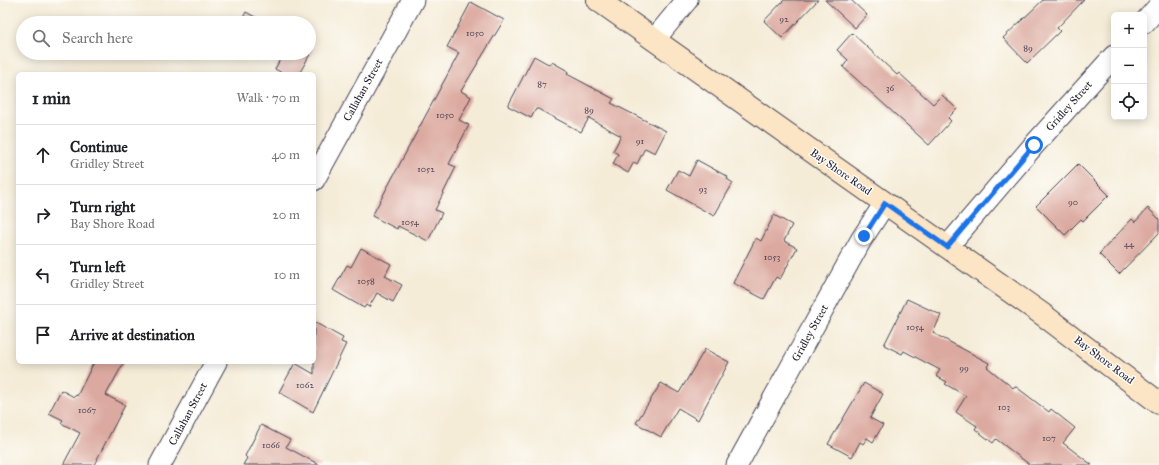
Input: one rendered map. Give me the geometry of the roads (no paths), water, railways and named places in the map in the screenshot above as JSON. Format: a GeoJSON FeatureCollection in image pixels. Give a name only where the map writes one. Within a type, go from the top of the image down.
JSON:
{"type":"FeatureCollection","features":[{"type":"Feature","properties":{"kind":"main road","name":"Bay Shore Road"},"geometry":{"type":"LineString","coordinates":[[598,0],[1070,334],[1159,403]]}},
{"type":"Feature","properties":{"kind":"street","name":"Callahan Street"},"geometry":{"type":"LineString","coordinates":[[316,176],[413,0]]}},
{"type":"Feature","properties":{"kind":"street"},"geometry":{"type":"LineString","coordinates":[[654,40],[687,0]]}},
{"type":"Feature","properties":{"kind":"street"},"geometry":{"type":"LineString","coordinates":[[1147,20],[1159,6]]}},
{"type":"Feature","properties":{"kind":"street","name":"Gridley Street"},"geometry":{"type":"LineString","coordinates":[[947,247],[1034,145],[1111,59]]}},
{"type":"Feature","properties":{"kind":"street","name":"Gridley Street"},"geometry":{"type":"LineString","coordinates":[[737,465],[861,240],[885,203]]}},
{"type":"Feature","properties":{"kind":"street","name":"Callahan Street"},"geometry":{"type":"LineString","coordinates":[[160,465],[215,364]]}}]}
